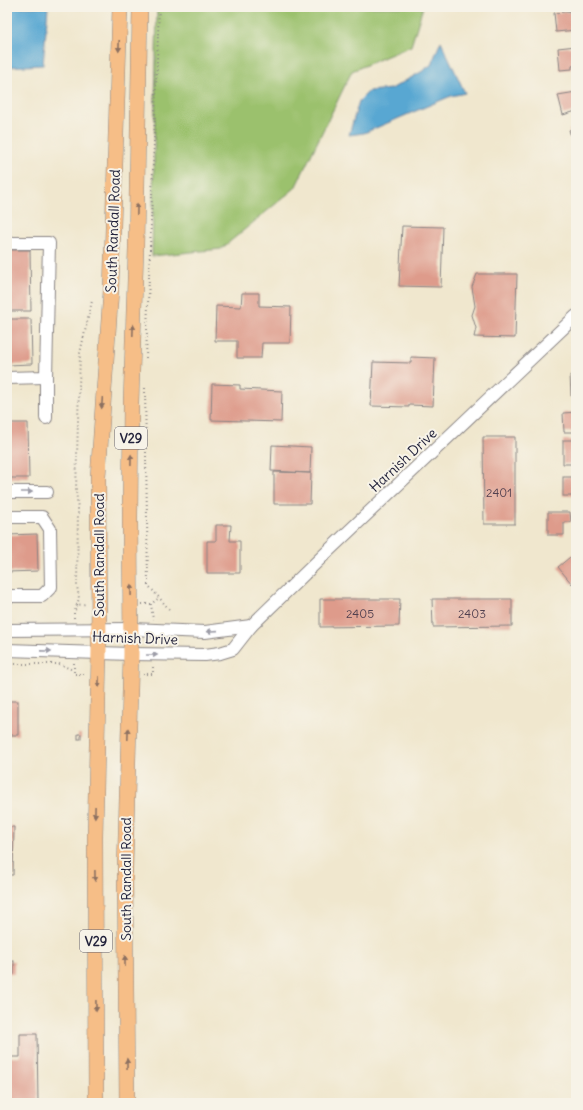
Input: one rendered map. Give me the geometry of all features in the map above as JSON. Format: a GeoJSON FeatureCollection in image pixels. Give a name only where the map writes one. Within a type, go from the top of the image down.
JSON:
{"type":"FeatureCollection","features":[{"type":"Feature","properties":{"kind":"main road","name":"South Randall Road"},"geometry":{"type":"LineString","coordinates":[[96,1103],[97,1045],[95,837],[99,652],[98,477],[111,290],[120,7]]}},
{"type":"Feature","properties":{"kind":"main road","name":"South Randall Road"},"geometry":{"type":"LineString","coordinates":[[127,1103],[125,870],[131,654],[131,403],[136,248],[140,7]]}},
{"type":"Feature","properties":{"kind":"street"},"geometry":{"type":"LineString","coordinates":[[7,244],[49,243],[46,418]]}},
{"type":"Feature","properties":{"kind":"street","name":"Harnish Drive"},"geometry":{"type":"LineString","coordinates":[[7,650],[205,655],[233,649],[251,626],[326,553],[576,316]]}},
{"type":"Feature","properties":{"kind":"street"},"geometry":{"type":"LineString","coordinates":[[7,378],[46,377]]}},
{"type":"Feature","properties":{"kind":"street"},"geometry":{"type":"LineString","coordinates":[[7,492],[47,492]]}},
{"type":"Feature","properties":{"kind":"street"},"geometry":{"type":"LineString","coordinates":[[7,516],[42,517],[50,529],[51,587],[42,596],[7,596]]}},
{"type":"Feature","properties":{"kind":"street","name":"Harnish Drive"},"geometry":{"type":"LineString","coordinates":[[7,630],[74,631],[131,629],[205,632],[251,626]]}},
{"type":"Feature","properties":{"kind":"path"},"geometry":{"type":"LineString","coordinates":[[146,363],[159,7]]}},
{"type":"Feature","properties":{"kind":"path"},"geometry":{"type":"LineString","coordinates":[[77,605],[79,598],[77,586],[78,509],[76,490],[80,358],[92,301]]}},
{"type":"Feature","properties":{"kind":"path"},"geometry":{"type":"LineString","coordinates":[[145,386],[148,585],[169,609]]}},
{"type":"Feature","properties":{"kind":"path"},"geometry":{"type":"LineString","coordinates":[[152,604],[159,598]]}},
{"type":"Feature","properties":{"kind":"path"},"geometry":{"type":"LineString","coordinates":[[7,664],[59,664],[74,670]]}},
{"type":"Feature","properties":{"kind":"green space"},"geometry":{"type":"Polygon","coordinates":[[[157,7],[423,7],[411,46],[352,71],[295,188],[221,249],[152,256],[157,7]]]}},
{"type":"Feature","properties":{"kind":"water"},"geometry":{"type":"Polygon","coordinates":[[[7,7],[48,7],[43,65],[7,67],[7,7]]]}},
{"type":"Feature","properties":{"kind":"water"},"geometry":{"type":"Polygon","coordinates":[[[441,41],[465,93],[451,96],[364,133],[349,135],[359,101],[369,91],[391,89],[431,65],[441,41]]]}},
{"type":"Feature","properties":{"kind":"building"},"geometry":{"type":"Polygon","coordinates":[[[576,11],[576,30],[556,32],[554,13],[576,11]]]}},
{"type":"Feature","properties":{"kind":"building"},"geometry":{"type":"Polygon","coordinates":[[[576,46],[576,65],[572,66],[572,69],[560,70],[558,48],[576,46]]]}},
{"type":"Feature","properties":{"kind":"building"},"geometry":{"type":"Polygon","coordinates":[[[576,92],[576,111],[563,115],[558,95],[576,92]]]}},
{"type":"Feature","properties":{"kind":"building"},"geometry":{"type":"Polygon","coordinates":[[[576,128],[576,153],[569,130],[576,128]]]}},
{"type":"Feature","properties":{"kind":"building"},"geometry":{"type":"Polygon","coordinates":[[[402,226],[443,227],[441,287],[399,286],[402,226]]]}},
{"type":"Feature","properties":{"kind":"building"},"geometry":{"type":"Polygon","coordinates":[[[7,250],[30,250],[31,311],[7,311],[7,250]]]}},
{"type":"Feature","properties":{"kind":"building"},"geometry":{"type":"Polygon","coordinates":[[[477,274],[517,274],[515,338],[474,337],[476,328],[472,315],[475,306],[472,287],[477,274]]]}},
{"type":"Feature","properties":{"kind":"building"},"geometry":{"type":"Polygon","coordinates":[[[242,293],[259,293],[259,306],[291,307],[290,343],[262,343],[261,358],[237,358],[237,341],[215,341],[216,306],[241,307],[242,293]]]}},
{"type":"Feature","properties":{"kind":"building"},"geometry":{"type":"Polygon","coordinates":[[[7,319],[31,319],[32,364],[7,365],[7,319]]]}},
{"type":"Feature","properties":{"kind":"building"},"geometry":{"type":"Polygon","coordinates":[[[411,357],[435,358],[433,406],[371,406],[373,362],[411,363],[411,357]]]}},
{"type":"Feature","properties":{"kind":"building"},"geometry":{"type":"Polygon","coordinates":[[[570,375],[576,375],[576,396],[571,396],[570,375]]]}},
{"type":"Feature","properties":{"kind":"building"},"geometry":{"type":"Polygon","coordinates":[[[212,384],[240,385],[240,389],[282,391],[281,422],[211,420],[212,384]]]}},
{"type":"Feature","properties":{"kind":"building"},"geometry":{"type":"Polygon","coordinates":[[[576,412],[576,432],[564,432],[563,413],[576,412]]]}},
{"type":"Feature","properties":{"kind":"building"},"geometry":{"type":"Polygon","coordinates":[[[7,423],[28,423],[29,478],[7,478],[7,423]]]}},
{"type":"Feature","properties":{"kind":"building"},"geometry":{"type":"Polygon","coordinates":[[[483,437],[515,437],[515,524],[484,524],[483,437]]]}},
{"type":"Feature","properties":{"kind":"building"},"geometry":{"type":"Polygon","coordinates":[[[563,440],[576,440],[576,468],[574,468],[574,464],[563,464],[563,440]]]}},
{"type":"Feature","properties":{"kind":"building"},"geometry":{"type":"Polygon","coordinates":[[[272,445],[311,447],[310,473],[271,471],[272,445]]]}},
{"type":"Feature","properties":{"kind":"building"},"geometry":{"type":"Polygon","coordinates":[[[274,472],[311,473],[310,504],[274,504],[274,472]]]}},
{"type":"Feature","properties":{"kind":"building"},"geometry":{"type":"Polygon","coordinates":[[[563,477],[576,477],[576,496],[563,496],[563,477]]]}},
{"type":"Feature","properties":{"kind":"building"},"geometry":{"type":"Polygon","coordinates":[[[548,512],[570,512],[571,522],[564,522],[564,535],[548,535],[548,512]]]}},
{"type":"Feature","properties":{"kind":"building"},"geometry":{"type":"Polygon","coordinates":[[[216,525],[231,525],[230,541],[240,541],[240,573],[207,573],[207,541],[216,541],[216,525]]]}},
{"type":"Feature","properties":{"kind":"building"},"geometry":{"type":"Polygon","coordinates":[[[37,534],[38,571],[7,572],[7,535],[37,534]]]}},
{"type":"Feature","properties":{"kind":"building"},"geometry":{"type":"Polygon","coordinates":[[[575,553],[576,580],[572,584],[558,567],[575,553]]]}},
{"type":"Feature","properties":{"kind":"building"},"geometry":{"type":"Polygon","coordinates":[[[320,599],[400,599],[399,626],[320,627],[320,599]]]}},
{"type":"Feature","properties":{"kind":"building"},"geometry":{"type":"Polygon","coordinates":[[[432,599],[512,599],[512,626],[433,627],[432,599]]]}},
{"type":"Feature","properties":{"kind":"building"},"geometry":{"type":"Polygon","coordinates":[[[7,701],[18,701],[18,735],[7,735],[7,701]]]}},
{"type":"Feature","properties":{"kind":"building"},"geometry":{"type":"Polygon","coordinates":[[[78,734],[81,734],[81,739],[78,739],[78,734]]]}},
{"type":"Feature","properties":{"kind":"building"},"geometry":{"type":"Polygon","coordinates":[[[7,827],[14,827],[13,875],[7,875],[7,827]]]}},
{"type":"Feature","properties":{"kind":"building"},"geometry":{"type":"Polygon","coordinates":[[[7,961],[14,961],[14,974],[7,974],[7,961]]]}},
{"type":"Feature","properties":{"kind":"building"},"geometry":{"type":"Polygon","coordinates":[[[20,1034],[37,1034],[38,1103],[7,1103],[7,1057],[20,1057],[20,1034]]]}}]}
